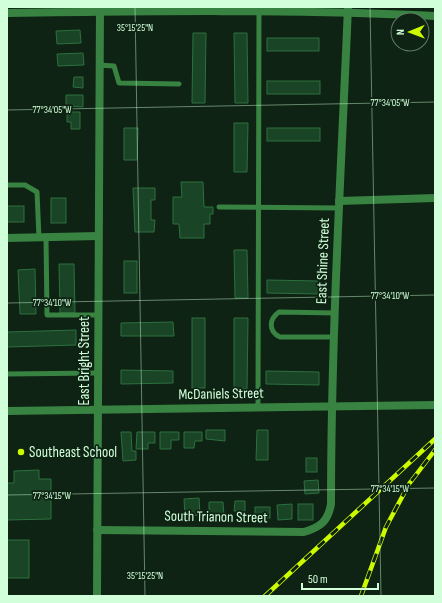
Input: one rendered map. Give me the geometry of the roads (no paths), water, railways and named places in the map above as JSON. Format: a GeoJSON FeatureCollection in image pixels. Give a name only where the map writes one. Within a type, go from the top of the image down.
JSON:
{"type":"FeatureCollection","features":[{"type":"Feature","properties":{"kind":"street"},"geometry":{"type":"LineString","coordinates":[[7,13],[100,9],[250,8],[259,10],[348,9],[435,16]]}},
{"type":"Feature","properties":{"kind":"street","name":"East Bright Street"},"geometry":{"type":"LineString","coordinates":[[97,596],[100,9]]}},
{"type":"Feature","properties":{"kind":"street","name":"East Shine Street"},"geometry":{"type":"LineString","coordinates":[[328,516],[331,504],[331,406],[348,9]]}},
{"type":"Feature","properties":{"kind":"street"},"geometry":{"type":"LineString","coordinates":[[339,204],[435,198]]}},
{"type":"Feature","properties":{"kind":"street"},"geometry":{"type":"LineString","coordinates":[[7,238],[98,236]]}},
{"type":"Feature","properties":{"kind":"street","name":"McDaniels Street"},"geometry":{"type":"LineString","coordinates":[[7,411],[435,405]]}},
{"type":"Feature","properties":{"kind":"street","name":"South Trianon Street"},"geometry":{"type":"LineString","coordinates":[[97,530],[304,532],[314,529],[328,516]]}},
{"type":"Feature","properties":{"kind":"lane"},"geometry":{"type":"LineString","coordinates":[[258,407],[259,10]]}},
{"type":"Feature","properties":{"kind":"lane"},"geometry":{"type":"LineString","coordinates":[[99,65],[114,66],[119,83],[179,84]]}},
{"type":"Feature","properties":{"kind":"lane"},"geometry":{"type":"LineString","coordinates":[[7,185],[25,185],[37,192],[42,238],[47,315],[98,315]]}},
{"type":"Feature","properties":{"kind":"lane"},"geometry":{"type":"LineString","coordinates":[[219,207],[339,204]]}},
{"type":"Feature","properties":{"kind":"lane"},"geometry":{"type":"LineString","coordinates":[[334,337],[280,337],[274,334],[271,328],[272,321],[279,312],[335,313]]}},
{"type":"Feature","properties":{"kind":"lane"},"geometry":{"type":"LineString","coordinates":[[7,374],[98,373]]}},
{"type":"Feature","properties":{"kind":"railway"},"geometry":{"type":"LineString","coordinates":[[265,596],[435,439]]}},
{"type":"Feature","properties":{"kind":"railway"},"geometry":{"type":"LineString","coordinates":[[361,596],[386,527],[409,484],[435,450]]}},
{"type":"Feature","properties":{"kind":"place","name":"Southeast School"},"geometry":{"type":"Point","coordinates":[21,452]}}]}
